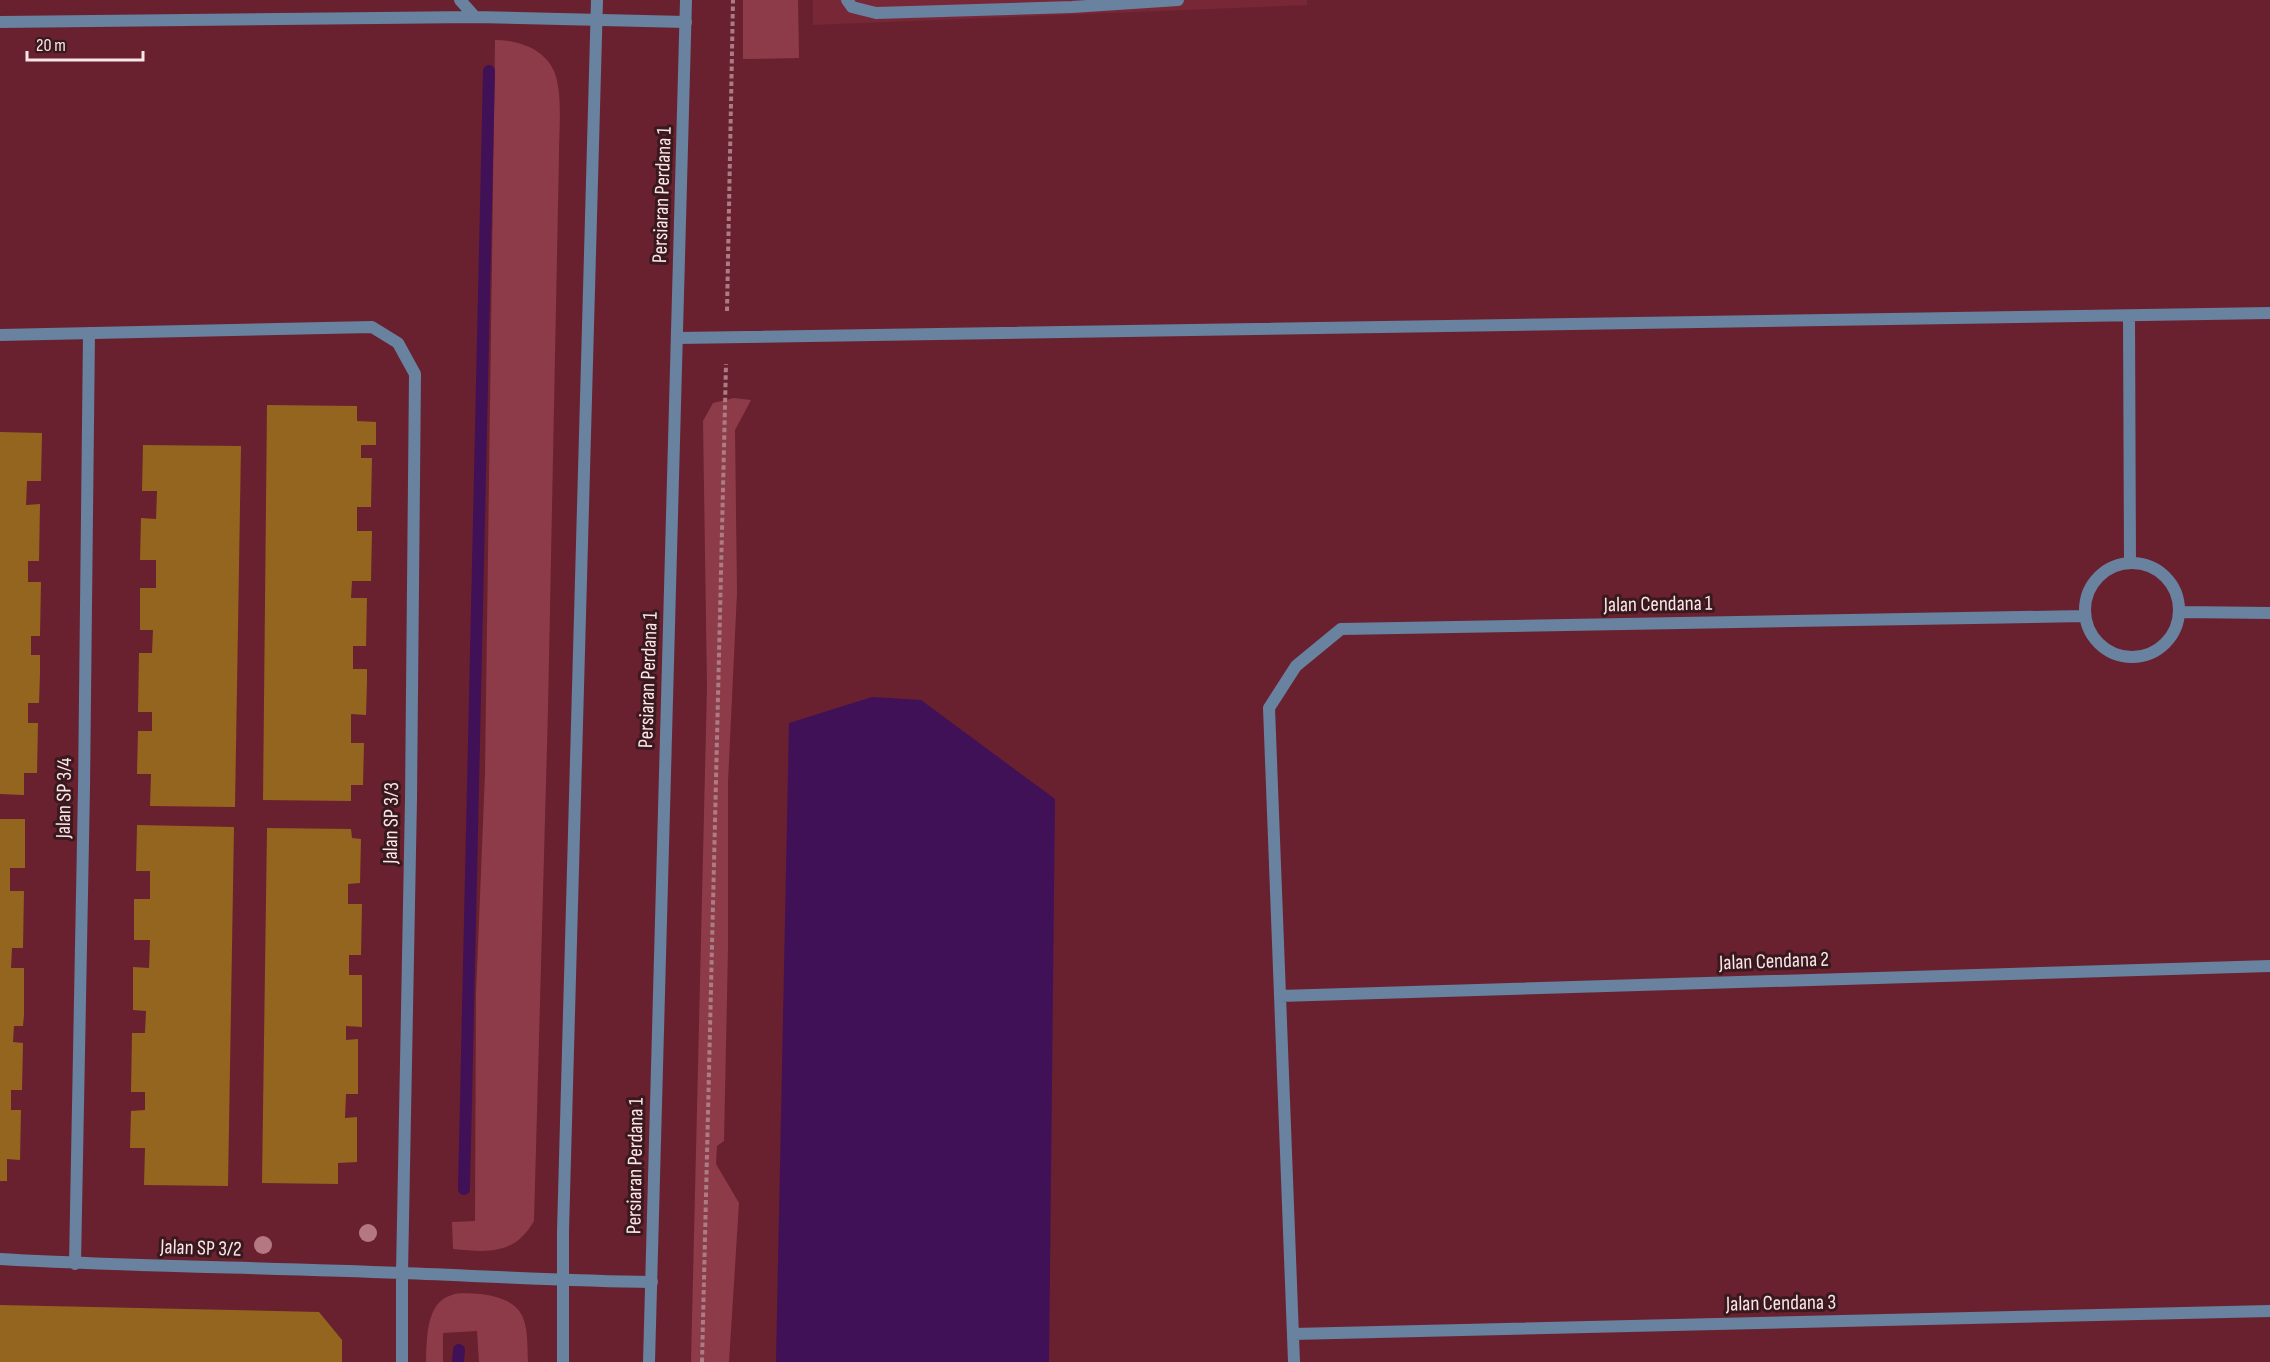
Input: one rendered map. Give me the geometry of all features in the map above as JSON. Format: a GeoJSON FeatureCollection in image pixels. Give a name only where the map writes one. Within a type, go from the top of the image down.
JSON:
{"type":"FeatureCollection","features":[{"type":"Feature","properties":{"kind":"street"},"geometry":{"type":"LineString","coordinates":[[460,0],[475,17]]}},
{"type":"Feature","properties":{"kind":"street"},"geometry":{"type":"LineString","coordinates":[[563,1362],[563,1281],[586,334],[597,0]]}},
{"type":"Feature","properties":{"kind":"street","name":"Persiaran Perdana 1"},"geometry":{"type":"LineString","coordinates":[[650,1362],[686,0]]}},
{"type":"Feature","properties":{"kind":"street"},"geometry":{"type":"LineString","coordinates":[[847,0],[852,7],[876,13],[1072,7],[1178,0]]}},
{"type":"Feature","properties":{"kind":"street"},"geometry":{"type":"LineString","coordinates":[[0,22],[475,17],[686,22]]}},
{"type":"Feature","properties":{"kind":"street"},"geometry":{"type":"LineString","coordinates":[[677,338],[2270,314]]}},
{"type":"Feature","properties":{"kind":"street"},"geometry":{"type":"LineString","coordinates":[[2129,316],[2130,562]]}},
{"type":"Feature","properties":{"kind":"street","name":"Jalan SP 3/3"},"geometry":{"type":"LineString","coordinates":[[89,333],[372,327],[398,343],[416,374],[402,1362]]}},
{"type":"Feature","properties":{"kind":"street"},"geometry":{"type":"LineString","coordinates":[[0,335],[89,333]]}},
{"type":"Feature","properties":{"kind":"street","name":"Jalan SP 3/4"},"geometry":{"type":"LineString","coordinates":[[75,1264],[84,788],[89,333]]}},
{"type":"Feature","properties":{"kind":"street"},"geometry":{"type":"LineString","coordinates":[[2130,562],[2146,564],[2160,572],[2171,583],[2178,597],[2180,612],[2176,627],[2168,641],[2156,651],[2142,657],[2126,657],[2111,653],[2098,644],[2088,631],[2084,616],[2085,600],[2091,585],[2102,573],[2115,565],[2130,562]]}},
{"type":"Feature","properties":{"kind":"street"},"geometry":{"type":"LineString","coordinates":[[2180,612],[2270,613]]}},
{"type":"Feature","properties":{"kind":"street","name":"Jalan Cendana 1"},"geometry":{"type":"LineString","coordinates":[[1280,996],[1269,708],[1296,666],[1341,628],[2084,616]]}},
{"type":"Feature","properties":{"kind":"street","name":"Jalan Cendana 2"},"geometry":{"type":"LineString","coordinates":[[1280,996],[2270,966]]}},
{"type":"Feature","properties":{"kind":"street"},"geometry":{"type":"LineString","coordinates":[[1280,996],[1294,1362]]}},
{"type":"Feature","properties":{"kind":"street","name":"Jalan SP 3/2"},"geometry":{"type":"LineString","coordinates":[[0,1259],[75,1264],[652,1282]]}},
{"type":"Feature","properties":{"kind":"street","name":"Jalan Cendana 3"},"geometry":{"type":"LineString","coordinates":[[1293,1334],[2270,1311]]}},
{"type":"Feature","properties":{"kind":"path"},"geometry":{"type":"LineString","coordinates":[[702,1362],[733,0]]}},
{"type":"Feature","properties":{"kind":"shaded area"},"geometry":{"type":"Polygon","coordinates":[[[743,0],[798,0],[799,58],[743,59],[743,0]]]}},
{"type":"Feature","properties":{"kind":"shaded area"},"geometry":{"type":"Polygon","coordinates":[[[813,0],[1307,0],[1307,5],[813,25],[813,0]]]}},
{"type":"Feature","properties":{"kind":"shaded area"},"geometry":{"type":"Polygon","coordinates":[[[495,40],[521,44],[544,56],[557,80],[560,123],[548,709],[534,1221],[518,1241],[509,1246],[477,1251],[453,1249],[452,1222],[475,1221],[476,994],[485,774],[495,40]]]}},
{"type":"Feature","properties":{"kind":"shaded area"},"geometry":{"type":"Polygon","coordinates":[[[734,398],[751,400],[735,430],[737,592],[728,782],[728,949],[724,1141],[717,1146],[716,1164],[739,1203],[729,1362],[691,1362],[707,687],[703,421],[713,403],[734,398]]]}},
{"type":"Feature","properties":{"kind":"shaded area"},"geometry":{"type":"Polygon","coordinates":[[[872,697],[921,700],[1055,799],[1049,1362],[776,1362],[789,723],[872,697]]]}},
{"type":"Feature","properties":{"kind":"shaded area"},"geometry":{"type":"Polygon","coordinates":[[[455,1294],[481,1294],[508,1302],[522,1315],[527,1335],[528,1362],[479,1362],[477,1331],[443,1333],[443,1362],[426,1362],[429,1323],[437,1305],[443,1299],[455,1294]]]}},
{"type":"Feature","properties":{"kind":"building"},"geometry":{"type":"Polygon","coordinates":[[[267,405],[357,406],[357,421],[376,422],[376,445],[361,445],[361,458],[372,458],[371,507],[357,507],[357,531],[372,531],[371,581],[352,581],[351,598],[367,598],[366,646],[353,646],[353,669],[367,669],[367,681],[366,715],[351,714],[351,743],[364,743],[363,785],[351,785],[351,801],[263,800],[267,405]]]}},
{"type":"Feature","properties":{"kind":"building"},"geometry":{"type":"Polygon","coordinates":[[[0,432],[42,433],[41,481],[27,481],[26,505],[40,504],[39,561],[28,561],[28,582],[41,582],[40,636],[31,636],[31,655],[40,655],[39,703],[28,703],[28,723],[38,723],[37,773],[24,773],[24,795],[0,794],[0,432]]]}},
{"type":"Feature","properties":{"kind":"building"},"geometry":{"type":"Polygon","coordinates":[[[143,445],[241,446],[235,807],[150,806],[151,774],[137,774],[138,731],[152,731],[152,712],[138,712],[139,653],[152,653],[153,630],[140,630],[140,588],[156,588],[156,560],[140,560],[141,518],[156,519],[157,491],[142,491],[143,445]]]}},
{"type":"Feature","properties":{"kind":"building"},"geometry":{"type":"Polygon","coordinates":[[[0,819],[25,819],[25,868],[10,868],[10,891],[24,891],[23,948],[12,948],[11,968],[24,968],[24,1015],[23,1026],[14,1026],[13,1042],[23,1043],[22,1090],[11,1090],[11,1110],[21,1110],[20,1160],[7,1159],[7,1181],[0,1181],[0,819]]]}},
{"type":"Feature","properties":{"kind":"building"},"geometry":{"type":"Polygon","coordinates":[[[137,825],[234,827],[228,1186],[144,1185],[145,1148],[130,1148],[131,1111],[145,1110],[145,1092],[131,1092],[132,1033],[145,1033],[146,1011],[133,1010],[133,967],[149,968],[150,940],[134,940],[134,899],[150,899],[150,871],[136,871],[137,825]]]}},
{"type":"Feature","properties":{"kind":"building"},"geometry":{"type":"Polygon","coordinates":[[[267,828],[351,829],[352,838],[361,839],[360,883],[348,884],[348,904],[362,904],[361,955],[349,955],[349,975],[362,975],[362,1027],[346,1026],[346,1040],[358,1039],[358,1094],[346,1094],[345,1118],[357,1117],[357,1162],[338,1163],[338,1184],[262,1183],[267,828]]]}},
{"type":"Feature","properties":{"kind":"building"},"geometry":{"type":"Polygon","coordinates":[[[0,1305],[319,1312],[342,1340],[342,1362],[0,1362],[0,1305]]]}},
{"type":"Feature","properties":{"kind":"waterway"},"geometry":{"type":"LineString","coordinates":[[464,1189],[489,71]]}},
{"type":"Feature","properties":{"kind":"waterway"},"geometry":{"type":"LineString","coordinates":[[458,1362],[459,1350]]}}]}
